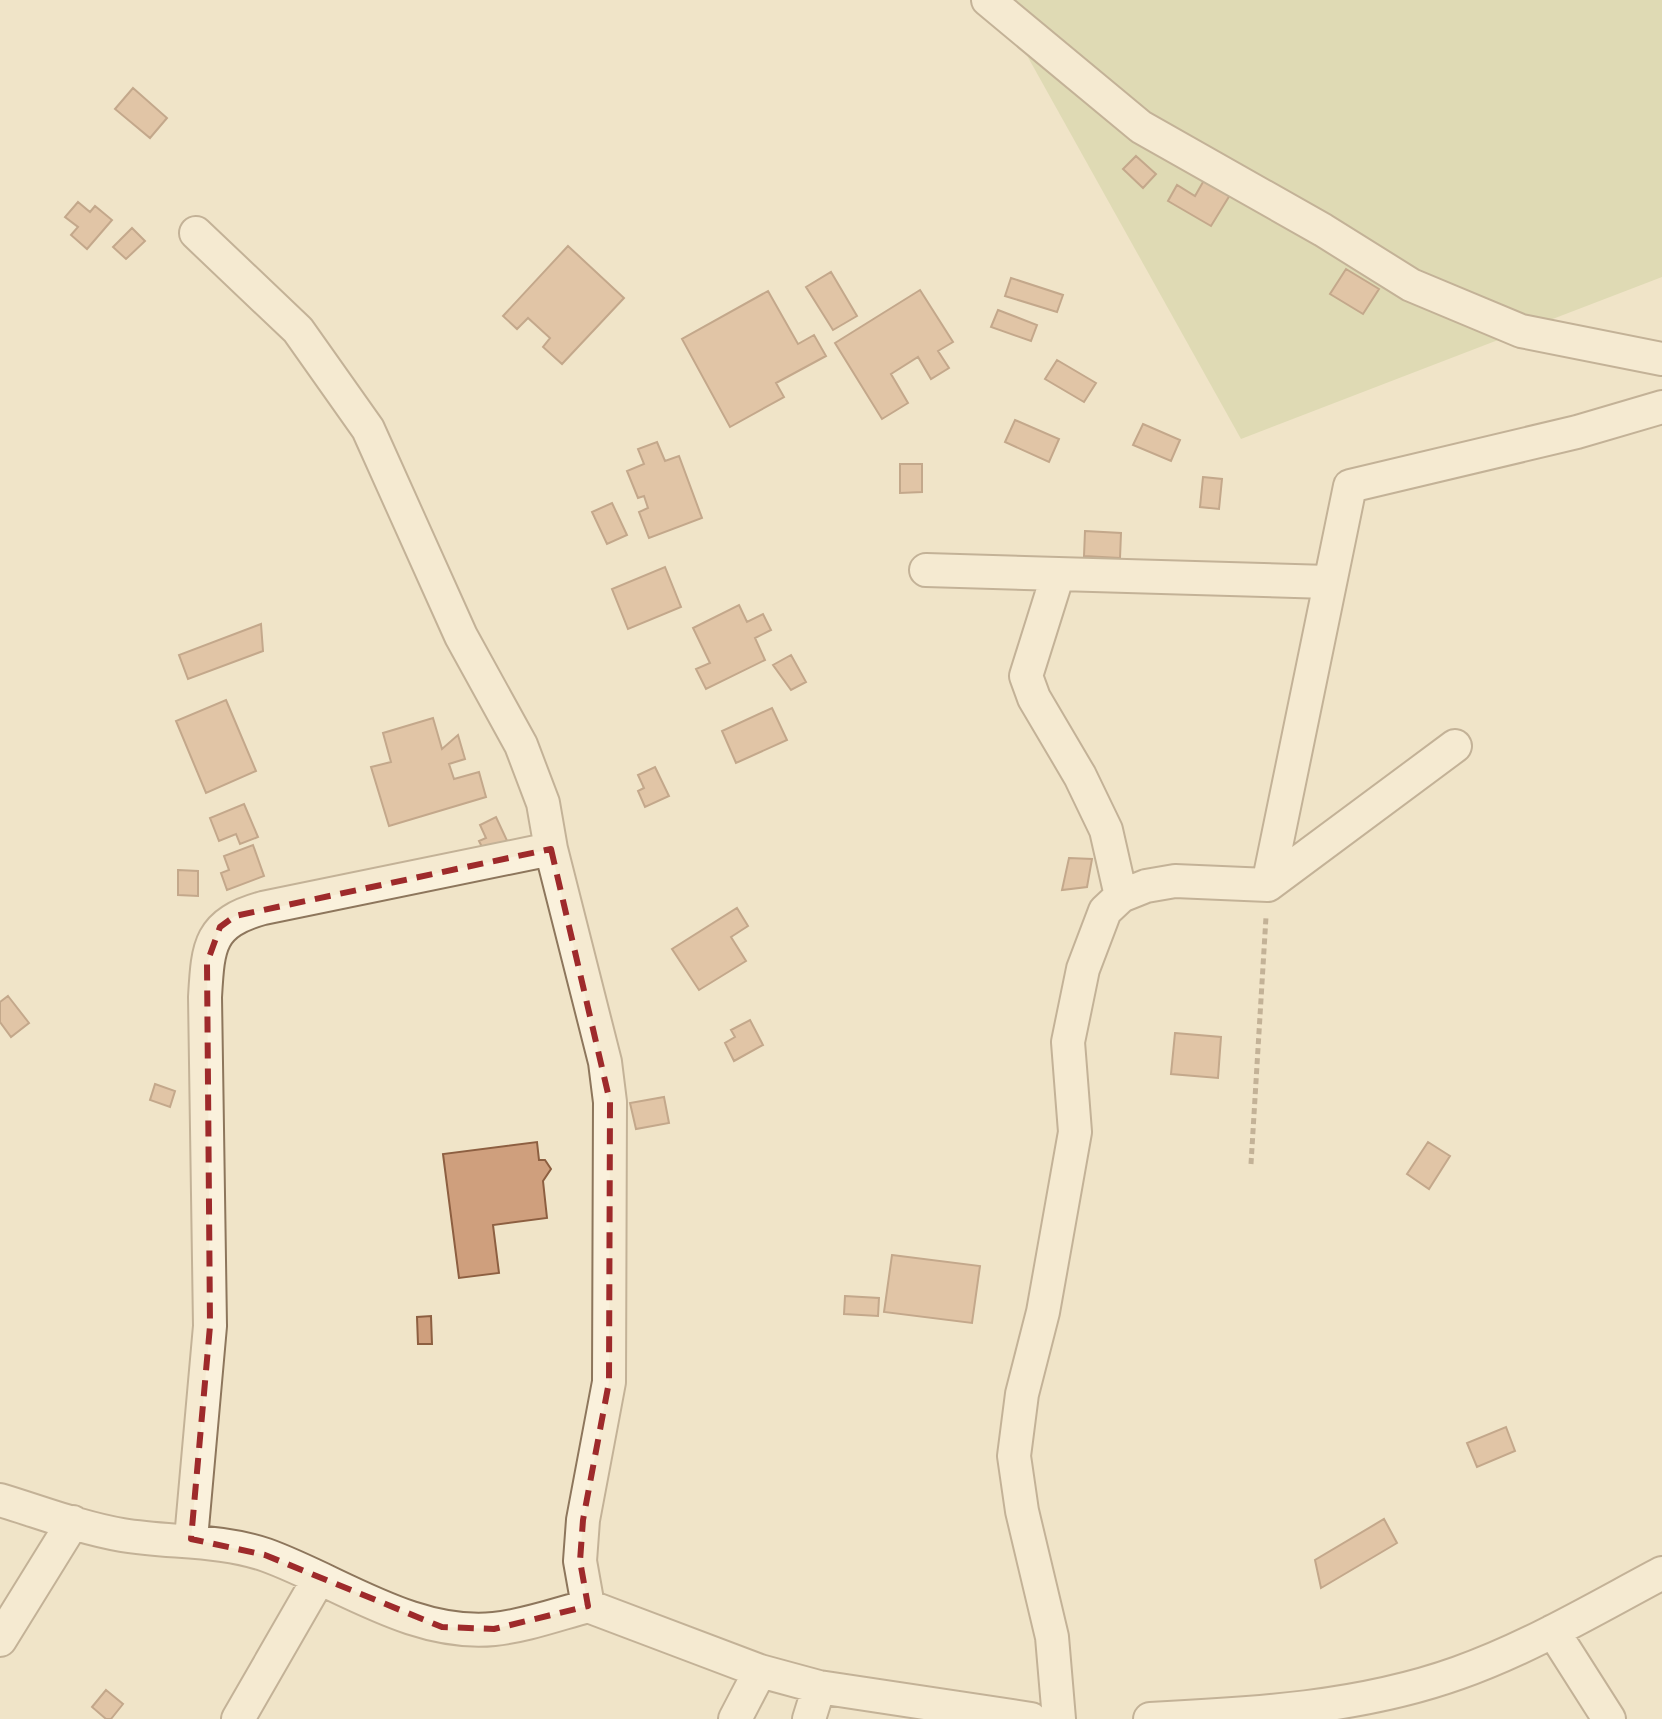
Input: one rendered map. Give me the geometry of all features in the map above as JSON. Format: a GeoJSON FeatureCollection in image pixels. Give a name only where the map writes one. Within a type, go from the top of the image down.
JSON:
{"type":"FeatureCollection","features":[{"type":"Feature","properties":{"kind":"street"},"geometry":{"type":"LineString","coordinates":[[988,0],[1141,127],[1323,230],[1411,285],[1521,331],[1662,359]]}},
{"type":"Feature","properties":{"kind":"street"},"geometry":{"type":"LineString","coordinates":[[196,233],[298,330],[368,429],[461,636],[521,745],[543,803],[551,849],[602,1047],[610,1102],[609,1382],[583,1520],[580,1561],[588,1606]]}},
{"type":"Feature","properties":{"kind":"street"},"geometry":{"type":"LineString","coordinates":[[1268,885],[1350,486],[1577,432],[1662,407]]}},
{"type":"Feature","properties":{"kind":"street"},"geometry":{"type":"LineString","coordinates":[[926,570],[1328,582]]}},
{"type":"Feature","properties":{"kind":"street"},"geometry":{"type":"LineString","coordinates":[[1058,574],[1026,676],[1034,698],[1080,776],[1106,830],[1121,896]]}},
{"type":"Feature","properties":{"kind":"street"},"geometry":{"type":"LineString","coordinates":[[1059,1719],[1052,1637],[1022,1511],[1014,1456],[1022,1394],[1052,1267],[1075,1132],[1068,1042],[1083,969],[1105,911],[1121,896],[1146,886],[1175,881],[1268,885],[1455,746]]}},
{"type":"Feature","properties":{"kind":"street"},"geometry":{"type":"LineString","coordinates":[[191,1539],[210,1326],[207,963],[220,927],[235,916],[263,908],[551,849]]}},
{"type":"Feature","properties":{"kind":"street"},"geometry":{"type":"LineString","coordinates":[[0,1500],[120,1535],[169,1541],[191,1539],[265,1555],[318,1580],[442,1627],[494,1629],[588,1606],[760,1671],[819,1687],[1031,1719]]}},
{"type":"Feature","properties":{"kind":"street"},"geometry":{"type":"LineString","coordinates":[[0,1640],[73,1522]]}},
{"type":"Feature","properties":{"kind":"street"},"geometry":{"type":"LineString","coordinates":[[1150,1719],[1271,1713],[1374,1695],[1457,1674],[1553,1631],[1662,1573]]}},
{"type":"Feature","properties":{"kind":"street"},"geometry":{"type":"LineString","coordinates":[[238,1719],[318,1580]]}},
{"type":"Feature","properties":{"kind":"street"},"geometry":{"type":"LineString","coordinates":[[1553,1631],[1609,1719]]}},
{"type":"Feature","properties":{"kind":"street"},"geometry":{"type":"LineString","coordinates":[[735,1719],[760,1671]]}},
{"type":"Feature","properties":{"kind":"street"},"geometry":{"type":"LineString","coordinates":[[809,1719],[819,1687]]}},
{"type":"Feature","properties":{"kind":"path"},"geometry":{"type":"LineString","coordinates":[[1251,1164],[1268,885]]}},
{"type":"Feature","properties":{"kind":"highlighted area"},"geometry":{"type":"Polygon","coordinates":[[[551,849],[610,1102],[609,1382],[583,1520],[580,1561],[588,1606],[494,1629],[442,1627],[265,1555],[191,1539],[210,1326],[207,963],[220,927],[235,916],[551,849]]]}},
{"type":"Feature","properties":{"kind":"green space"},"geometry":{"type":"Polygon","coordinates":[[[996,0],[1662,0],[1662,277],[1241,439],[996,0]]]}},
{"type":"Feature","properties":{"kind":"building"},"geometry":{"type":"Polygon","coordinates":[[[133,88],[167,118],[150,138],[115,109],[133,88]]]}},
{"type":"Feature","properties":{"kind":"building"},"geometry":{"type":"Polygon","coordinates":[[[1136,156],[1156,174],[1143,188],[1123,169],[1136,156]]]}},
{"type":"Feature","properties":{"kind":"building"},"geometry":{"type":"Polygon","coordinates":[[[1207,175],[1233,190],[1211,226],[1168,201],[1177,185],[1195,196],[1207,175]]]}},
{"type":"Feature","properties":{"kind":"building"},"geometry":{"type":"Polygon","coordinates":[[[78,202],[90,212],[95,206],[112,220],[87,249],[71,235],[78,227],[65,217],[78,202]]]}},
{"type":"Feature","properties":{"kind":"building"},"geometry":{"type":"Polygon","coordinates":[[[132,228],[145,241],[126,259],[113,247],[132,228]]]}},
{"type":"Feature","properties":{"kind":"building"},"geometry":{"type":"Polygon","coordinates":[[[568,246],[624,298],[562,364],[543,347],[550,338],[528,318],[517,329],[503,316],[568,246]]]}},
{"type":"Feature","properties":{"kind":"building"},"geometry":{"type":"Polygon","coordinates":[[[1346,269],[1379,289],[1363,314],[1330,294],[1346,269]]]}},
{"type":"Feature","properties":{"kind":"building"},"geometry":{"type":"Polygon","coordinates":[[[831,272],[857,316],[833,330],[806,287],[831,272]]]}},
{"type":"Feature","properties":{"kind":"building"},"geometry":{"type":"Polygon","coordinates":[[[1011,278],[1063,295],[1057,312],[1005,296],[1011,278]]]}},
{"type":"Feature","properties":{"kind":"building"},"geometry":{"type":"Polygon","coordinates":[[[920,290],[953,342],[938,351],[949,368],[931,379],[918,357],[891,374],[908,403],[882,419],[835,343],[920,290]]]}},
{"type":"Feature","properties":{"kind":"building"},"geometry":{"type":"Polygon","coordinates":[[[768,291],[798,344],[814,335],[826,356],[776,383],[784,397],[730,427],[682,339],[768,291]]]}},
{"type":"Feature","properties":{"kind":"building"},"geometry":{"type":"Polygon","coordinates":[[[998,310],[1037,325],[1031,341],[991,327],[998,310]]]}},
{"type":"Feature","properties":{"kind":"building"},"geometry":{"type":"Polygon","coordinates":[[[1057,360],[1096,383],[1084,402],[1045,379],[1057,360]]]}},
{"type":"Feature","properties":{"kind":"building"},"geometry":{"type":"Polygon","coordinates":[[[1015,420],[1059,439],[1049,462],[1005,442],[1015,420]]]}},
{"type":"Feature","properties":{"kind":"building"},"geometry":{"type":"Polygon","coordinates":[[[1143,424],[1180,440],[1171,461],[1133,445],[1143,424]]]}},
{"type":"Feature","properties":{"kind":"building"},"geometry":{"type":"Polygon","coordinates":[[[657,442],[665,461],[679,456],[702,518],[649,538],[639,512],[648,508],[644,496],[638,498],[627,471],[644,464],[638,449],[657,442]]]}},
{"type":"Feature","properties":{"kind":"building"},"geometry":{"type":"Polygon","coordinates":[[[900,464],[922,464],[922,492],[900,493],[900,464]]]}},
{"type":"Feature","properties":{"kind":"building"},"geometry":{"type":"Polygon","coordinates":[[[1203,477],[1222,479],[1219,509],[1200,507],[1203,477]]]}},
{"type":"Feature","properties":{"kind":"building"},"geometry":{"type":"Polygon","coordinates":[[[612,503],[627,535],[607,544],[592,512],[612,503]]]}},
{"type":"Feature","properties":{"kind":"building"},"geometry":{"type":"Polygon","coordinates":[[[1085,531],[1121,533],[1120,558],[1084,556],[1085,531]]]}},
{"type":"Feature","properties":{"kind":"building"},"geometry":{"type":"Polygon","coordinates":[[[665,567],[681,607],[628,629],[612,589],[665,567]]]}},
{"type":"Feature","properties":{"kind":"building"},"geometry":{"type":"Polygon","coordinates":[[[739,605],[747,622],[763,614],[771,630],[755,638],[765,660],[706,689],[696,669],[710,663],[693,628],[739,605]]]}},
{"type":"Feature","properties":{"kind":"building"},"geometry":{"type":"Polygon","coordinates":[[[261,624],[263,651],[188,679],[179,655],[261,624]]]}},
{"type":"Feature","properties":{"kind":"building"},"geometry":{"type":"Polygon","coordinates":[[[791,655],[806,682],[791,690],[773,665],[791,655]]]}},
{"type":"Feature","properties":{"kind":"building"},"geometry":{"type":"Polygon","coordinates":[[[226,700],[256,771],[206,793],[176,721],[226,700]]]}},
{"type":"Feature","properties":{"kind":"building"},"geometry":{"type":"Polygon","coordinates":[[[772,708],[787,740],[736,763],[722,731],[772,708]]]}},
{"type":"Feature","properties":{"kind":"building"},"geometry":{"type":"Polygon","coordinates":[[[433,718],[442,749],[458,735],[465,759],[449,764],[454,779],[479,772],[486,797],[389,826],[371,767],[391,762],[383,733],[433,718]]]}},
{"type":"Feature","properties":{"kind":"building"},"geometry":{"type":"Polygon","coordinates":[[[655,767],[669,796],[645,807],[638,791],[644,788],[638,775],[655,767]]]}},
{"type":"Feature","properties":{"kind":"building"},"geometry":{"type":"Polygon","coordinates":[[[244,804],[258,837],[240,844],[236,834],[219,841],[210,818],[244,804]]]}},
{"type":"Feature","properties":{"kind":"building"},"geometry":{"type":"Polygon","coordinates":[[[496,817],[510,847],[487,857],[479,841],[486,838],[480,825],[496,817]]]}},
{"type":"Feature","properties":{"kind":"building"},"geometry":{"type":"Polygon","coordinates":[[[253,845],[264,876],[227,890],[221,873],[229,870],[224,856],[253,845]]]}},
{"type":"Feature","properties":{"kind":"building"},"geometry":{"type":"Polygon","coordinates":[[[1069,858],[1092,859],[1087,887],[1062,890],[1069,858]]]}},
{"type":"Feature","properties":{"kind":"building"},"geometry":{"type":"Polygon","coordinates":[[[178,870],[198,871],[198,896],[178,895],[178,870]]]}},
{"type":"Feature","properties":{"kind":"building"},"geometry":{"type":"Polygon","coordinates":[[[737,908],[748,926],[731,937],[746,961],[699,990],[672,949],[737,908]]]}},
{"type":"Feature","properties":{"kind":"building"},"geometry":{"type":"Polygon","coordinates":[[[8,996],[29,1023],[11,1037],[0,1022],[0,1002],[8,996]]]}},
{"type":"Feature","properties":{"kind":"building"},"geometry":{"type":"Polygon","coordinates":[[[750,1020],[763,1045],[734,1061],[725,1043],[735,1037],[731,1030],[750,1020]]]}},
{"type":"Feature","properties":{"kind":"building"},"geometry":{"type":"Polygon","coordinates":[[[1175,1033],[1221,1037],[1218,1078],[1171,1074],[1175,1033]]]}},
{"type":"Feature","properties":{"kind":"building"},"geometry":{"type":"Polygon","coordinates":[[[155,1084],[175,1091],[170,1107],[150,1100],[155,1084]]]}},
{"type":"Feature","properties":{"kind":"building"},"geometry":{"type":"Polygon","coordinates":[[[664,1097],[669,1123],[636,1129],[630,1103],[664,1097]]]}},
{"type":"Feature","properties":{"kind":"building"},"geometry":{"type":"Polygon","coordinates":[[[537,1142],[539,1160],[545,1160],[551,1169],[543,1181],[547,1218],[493,1225],[499,1273],[459,1278],[443,1154],[537,1142]]]}},
{"type":"Feature","properties":{"kind":"building"},"geometry":{"type":"Polygon","coordinates":[[[1428,1142],[1450,1156],[1429,1189],[1407,1174],[1428,1142]]]}},
{"type":"Feature","properties":{"kind":"building"},"geometry":{"type":"Polygon","coordinates":[[[892,1255],[980,1266],[972,1323],[884,1312],[892,1255]]]}},
{"type":"Feature","properties":{"kind":"building"},"geometry":{"type":"Polygon","coordinates":[[[845,1296],[879,1298],[878,1316],[844,1314],[845,1296]]]}},
{"type":"Feature","properties":{"kind":"building"},"geometry":{"type":"Polygon","coordinates":[[[431,1316],[432,1344],[418,1344],[417,1317],[431,1316]]]}},
{"type":"Feature","properties":{"kind":"building"},"geometry":{"type":"Polygon","coordinates":[[[1506,1427],[1515,1451],[1477,1467],[1467,1443],[1506,1427]]]}},
{"type":"Feature","properties":{"kind":"building"},"geometry":{"type":"Polygon","coordinates":[[[1384,1519],[1397,1543],[1321,1588],[1315,1560],[1384,1519]]]}},
{"type":"Feature","properties":{"kind":"building"},"geometry":{"type":"Polygon","coordinates":[[[106,1690],[123,1704],[111,1719],[106,1719],[92,1707],[106,1690]]]}}]}
